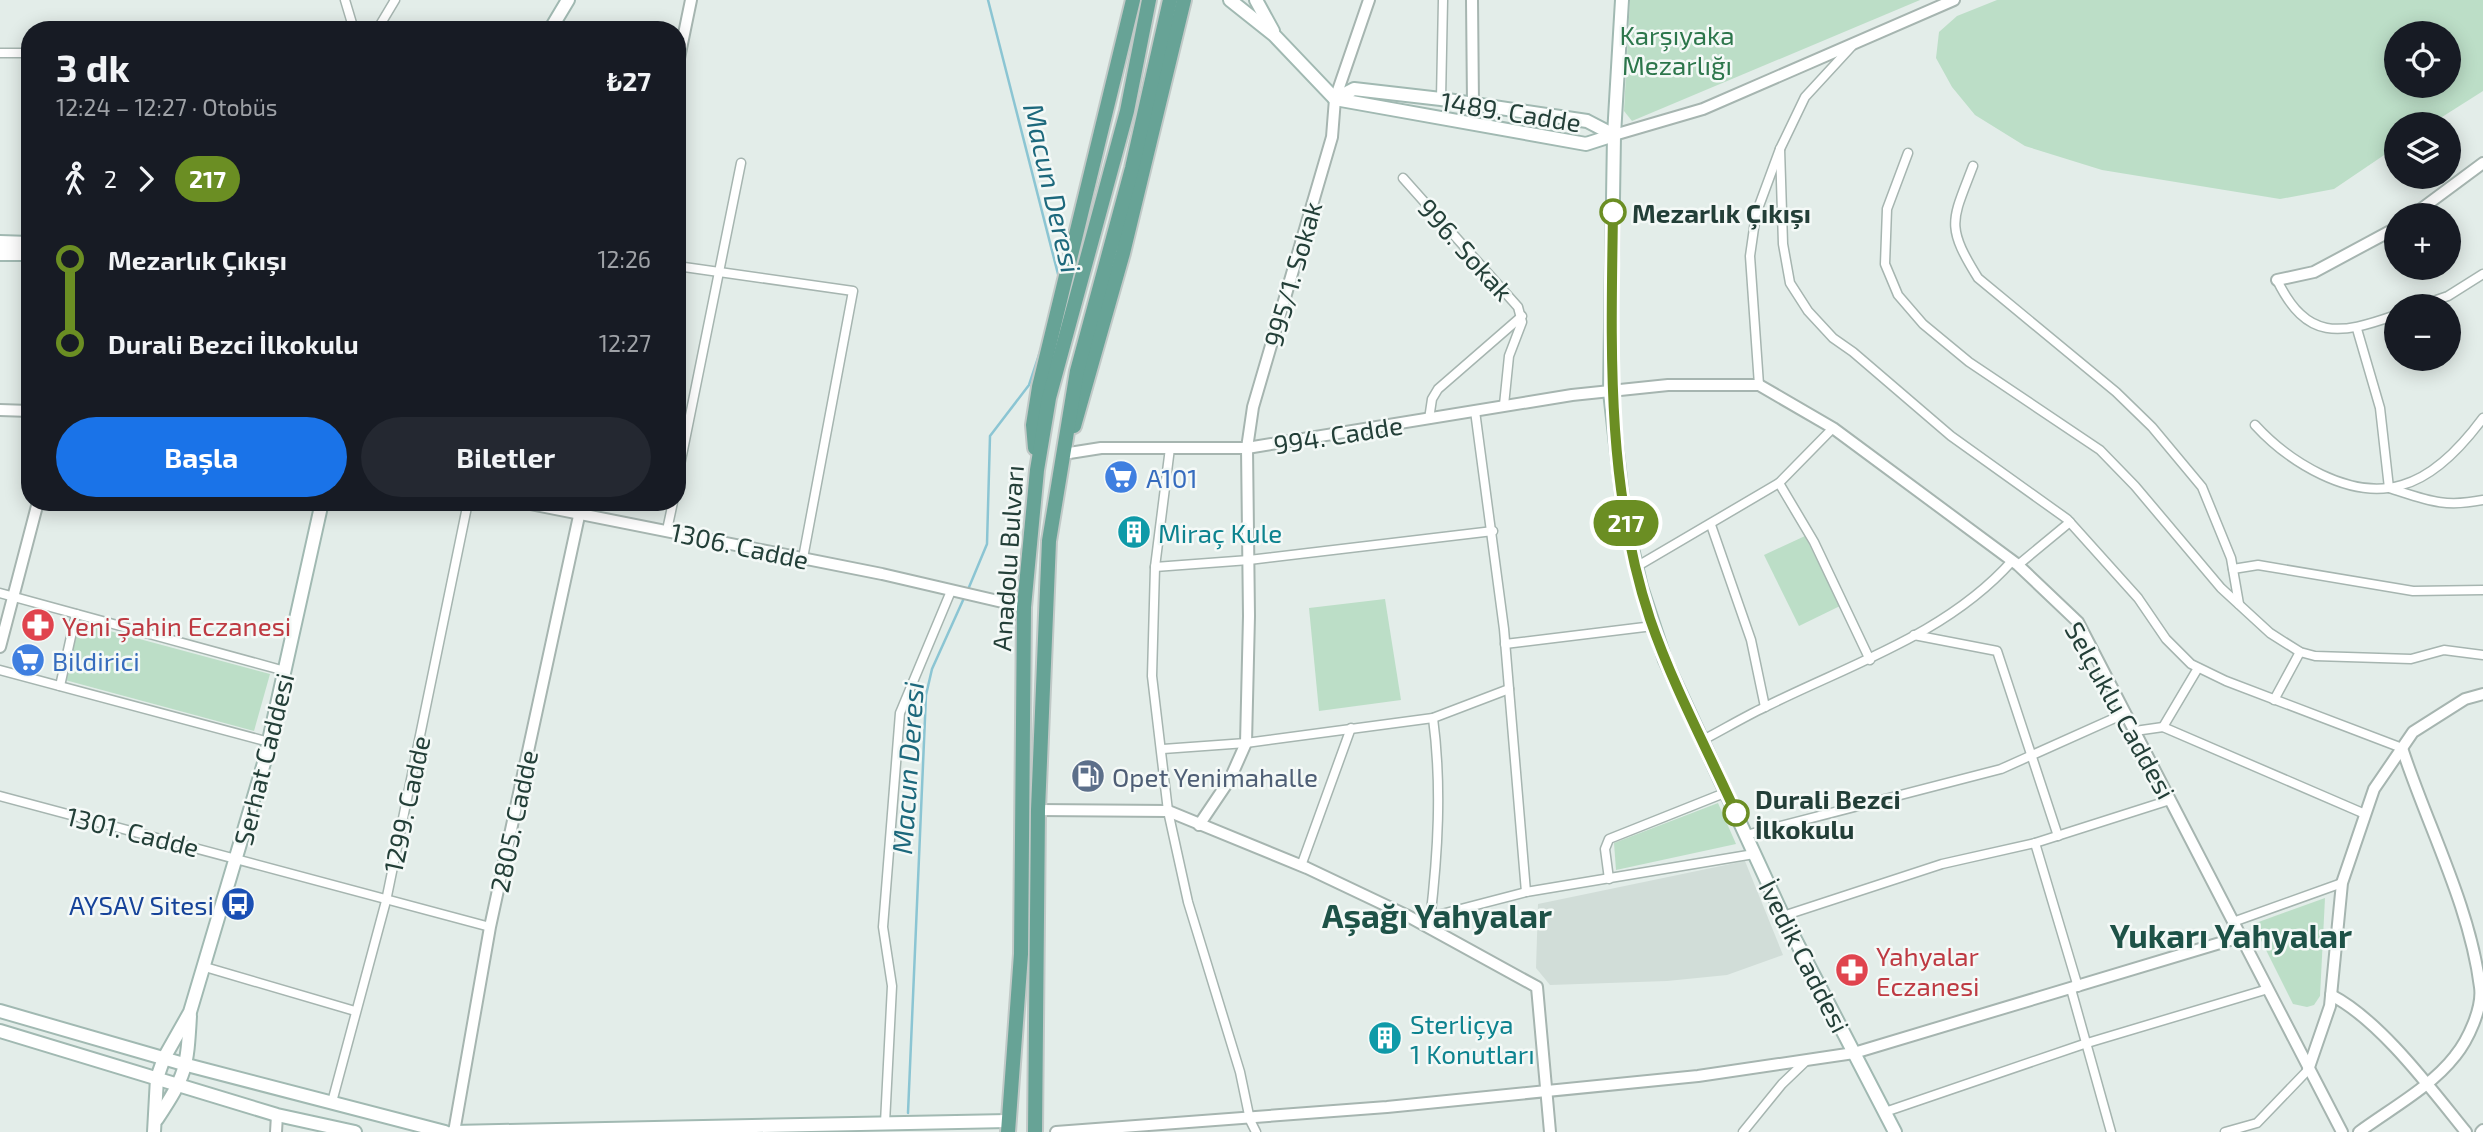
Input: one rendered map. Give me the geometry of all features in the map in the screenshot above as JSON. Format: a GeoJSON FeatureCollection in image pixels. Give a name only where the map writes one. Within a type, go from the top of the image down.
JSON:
{"type":"FeatureCollection","features":[{"type":"Feature","properties":{"kind":"main road"},"geometry":{"type":"LineString","coordinates":[[555,21],[568,0]]}},
{"type":"Feature","properties":{"kind":"main road"},"geometry":{"type":"LineString","coordinates":[[1037,470],[1033,425],[1039,387],[1090,188],[1133,0]]}},
{"type":"Feature","properties":{"kind":"main road","name":"Anadolu Bulvarı"},"geometry":{"type":"LineString","coordinates":[[1008,1127],[1021,954],[1024,607],[1037,470],[1049,398],[1127,111],[1149,0]]}},
{"type":"Feature","properties":{"kind":"main road"},"geometry":{"type":"LineString","coordinates":[[1230,0],[1274,35],[1335,99]]}},
{"type":"Feature","properties":{"kind":"main road"},"geometry":{"type":"LineString","coordinates":[[1255,0],[1274,35]]}},
{"type":"Feature","properties":{"kind":"main road","name":"İvedik Caddesi"},"geometry":{"type":"LineString","coordinates":[[1622,0],[1614,135],[1610,392],[1618,477],[1636,567],[1665,660],[1783,916],[1895,1132]]}},
{"type":"Feature","properties":{"kind":"main road","name":"Anadolu Bulvarı"},"geometry":{"type":"LineString","coordinates":[[1035,1132],[1038,810],[1049,541],[1077,372],[1175,1]]}},
{"type":"Feature","properties":{"kind":"main road","name":"1489. Cadde"},"geometry":{"type":"LineString","coordinates":[[1335,99],[1354,89],[1473,103],[1587,121],[1614,135]]}},
{"type":"Feature","properties":{"kind":"main road","name":"1489. Cadde"},"geometry":{"type":"LineString","coordinates":[[1335,99],[1471,121],[1586,144],[1614,135]]}},
{"type":"Feature","properties":{"kind":"main road"},"geometry":{"type":"LineString","coordinates":[[1471,121],[1473,103]]}},
{"type":"Feature","properties":{"kind":"main road"},"geometry":{"type":"LineString","coordinates":[[0,242],[21,243]]}},
{"type":"Feature","properties":{"kind":"main road"},"geometry":{"type":"LineString","coordinates":[[0,254],[21,254]]}},
{"type":"Feature","properties":{"kind":"main road","name":"Serhat Caddesi"},"geometry":{"type":"LineString","coordinates":[[155,1126],[157,1078],[164,1058],[190,1012],[238,858],[269,742],[320,511]]}},
{"type":"Feature","properties":{"kind":"main road"},"geometry":{"type":"LineString","coordinates":[[0,1011],[187,1065],[445,1132]]}},
{"type":"Feature","properties":{"kind":"main road","name":"Serhat Caddesi"},"geometry":{"type":"LineString","coordinates":[[155,1126],[180,1085],[187,1065],[190,1012]]}},
{"type":"Feature","properties":{"kind":"main road"},"geometry":{"type":"LineString","coordinates":[[0,1031],[277,1115],[355,1132]]}},
{"type":"Feature","properties":{"kind":"main road"},"geometry":{"type":"LineString","coordinates":[[454,1132],[885,1123],[1008,1127]]}},
{"type":"Feature","properties":{"kind":"street"},"geometry":{"type":"LineString","coordinates":[[345,0],[352,21]]}},
{"type":"Feature","properties":{"kind":"street"},"geometry":{"type":"LineString","coordinates":[[382,21],[395,0]]}},
{"type":"Feature","properties":{"kind":"street"},"geometry":{"type":"LineString","coordinates":[[686,24],[691,0]]}},
{"type":"Feature","properties":{"kind":"street","name":"995/1. Sokak"},"geometry":{"type":"LineString","coordinates":[[1246,743],[1249,560],[1247,449],[1253,407],[1332,137],[1335,99],[1369,0]]}},
{"type":"Feature","properties":{"kind":"street"},"geometry":{"type":"LineString","coordinates":[[1441,99],[1443,0]]}},
{"type":"Feature","properties":{"kind":"street"},"geometry":{"type":"LineString","coordinates":[[1472,0],[1473,103]]}},
{"type":"Feature","properties":{"kind":"street"},"geometry":{"type":"LineString","coordinates":[[1614,135],[1703,109],[1954,0]]}},
{"type":"Feature","properties":{"kind":"street"},"geometry":{"type":"LineString","coordinates":[[1759,385],[1750,257],[1756,214],[1780,149],[1805,97],[1857,41]]}},
{"type":"Feature","properties":{"kind":"street"},"geometry":{"type":"LineString","coordinates":[[0,53],[21,53]]}},
{"type":"Feature","properties":{"kind":"street"},"geometry":{"type":"LineString","coordinates":[[1780,149],[1783,244],[1790,283],[1808,311],[1832,338],[1853,352],[1951,436],[2070,522],[2138,598],[2166,639],[2198,668],[2402,748],[2464,923],[2482,990],[2472,1027],[2456,1055],[2426,1082],[2359,1132]]}},
{"type":"Feature","properties":{"kind":"street"},"geometry":{"type":"LineString","coordinates":[[1908,153],[1886,209],[1885,264],[1898,295],[1923,324],[1969,362],[2100,450],[2239,604],[2270,632],[2300,652],[2315,656],[2411,659],[2444,650],[2483,654]]}},
{"type":"Feature","properties":{"kind":"street"},"geometry":{"type":"LineString","coordinates":[[686,435],[741,163]]}},
{"type":"Feature","properties":{"kind":"street"},"geometry":{"type":"LineString","coordinates":[[2429,203],[2483,163]]}},
{"type":"Feature","properties":{"kind":"street"},"geometry":{"type":"LineString","coordinates":[[1973,166],[1952,221],[1963,254],[1978,278],[2106,383],[2152,427],[2202,487],[2233,569],[2239,604]]}},
{"type":"Feature","properties":{"kind":"street","name":"996. Sokak"},"geometry":{"type":"LineString","coordinates":[[1403,178],[1518,307],[1522,316],[1520,329],[1508,356],[1504,405]]}},
{"type":"Feature","properties":{"kind":"street"},"geometry":{"type":"LineString","coordinates":[[2384,235],[2314,272],[2277,280],[2301,316],[2319,328],[2337,331],[2357,329],[2384,319]]}},
{"type":"Feature","properties":{"kind":"street"},"geometry":{"type":"LineString","coordinates":[[686,267],[853,292],[803,558]]}},
{"type":"Feature","properties":{"kind":"street"},"geometry":{"type":"LineString","coordinates":[[2451,294],[2483,274]]}},
{"type":"Feature","properties":{"kind":"street"},"geometry":{"type":"LineString","coordinates":[[1429,419],[1432,399],[1438,389],[1522,316]]}},
{"type":"Feature","properties":{"kind":"street"},"geometry":{"type":"LineString","coordinates":[[2357,329],[2380,408],[2389,488]]}},
{"type":"Feature","properties":{"kind":"street","name":"Selçuklu Caddesi"},"geometry":{"type":"LineString","coordinates":[[1610,392],[1712,383],[1759,385],[1833,428],[2015,563],[2078,622],[2342,1132]]}},
{"type":"Feature","properties":{"kind":"street","name":"994. Cadde"},"geometry":{"type":"LineString","coordinates":[[1063,454],[1101,448],[1247,449],[1504,405],[1610,392]]}},
{"type":"Feature","properties":{"kind":"street"},"geometry":{"type":"LineString","coordinates":[[0,410],[21,411]]}},
{"type":"Feature","properties":{"kind":"street"},"geometry":{"type":"LineString","coordinates":[[1475,411],[1493,531],[1505,644],[1526,892]]}},
{"type":"Feature","properties":{"kind":"street"},"geometry":{"type":"LineString","coordinates":[[2389,488],[2427,474],[2457,448],[2483,418]]}},
{"type":"Feature","properties":{"kind":"street"},"geometry":{"type":"LineString","coordinates":[[2255,425],[2279,448],[2318,472],[2356,484],[2389,488],[2433,503],[2456,505],[2483,499]]}},
{"type":"Feature","properties":{"kind":"street"},"geometry":{"type":"LineString","coordinates":[[1636,567],[1779,484],[1833,428]]}},
{"type":"Feature","properties":{"kind":"street"},"geometry":{"type":"LineString","coordinates":[[1170,448],[1155,567],[1152,676],[1163,749],[1168,811],[1188,902],[1240,1072],[1250,1120],[1256,1132]]}},
{"type":"Feature","properties":{"kind":"street"},"geometry":{"type":"LineString","coordinates":[[1779,484],[1814,542],[1870,660]]}},
{"type":"Feature","properties":{"kind":"street"},"geometry":{"type":"LineString","coordinates":[[0,647],[36,511]]}},
{"type":"Feature","properties":{"kind":"street","name":"1299. Cadde"},"geometry":{"type":"LineString","coordinates":[[332,1102],[386,901],[466,511]]}},
{"type":"Feature","properties":{"kind":"street","name":"2805. Cadde"},"geometry":{"type":"LineString","coordinates":[[454,1132],[490,928],[580,511]]}},
{"type":"Feature","properties":{"kind":"street","name":"1306. Cadde"},"geometry":{"type":"LineString","coordinates":[[596,511],[667,530],[1024,607]]}},
{"type":"Feature","properties":{"kind":"street"},"geometry":{"type":"LineString","coordinates":[[667,530],[671,511]]}},
{"type":"Feature","properties":{"kind":"street"},"geometry":{"type":"LineString","coordinates":[[1703,740],[1765,707],[1870,660],[1914,635],[1985,591],[2015,563],[2070,522]]}},
{"type":"Feature","properties":{"kind":"street"},"geometry":{"type":"LineString","coordinates":[[1711,525],[1751,640],[1765,707]]}},
{"type":"Feature","properties":{"kind":"street"},"geometry":{"type":"LineString","coordinates":[[1155,567],[1249,560],[1493,531]]}},
{"type":"Feature","properties":{"kind":"street"},"geometry":{"type":"LineString","coordinates":[[2233,569],[2258,565],[2413,591],[2483,590]]}},
{"type":"Feature","properties":{"kind":"street"},"geometry":{"type":"LineString","coordinates":[[885,1123],[892,986],[883,927],[900,713],[955,592]]}},
{"type":"Feature","properties":{"kind":"street"},"geometry":{"type":"LineString","coordinates":[[0,593],[285,671]]}},
{"type":"Feature","properties":{"kind":"street"},"geometry":{"type":"LineString","coordinates":[[60,686],[76,614]]}},
{"type":"Feature","properties":{"kind":"street"},"geometry":{"type":"LineString","coordinates":[[1505,644],[1653,626]]}},
{"type":"Feature","properties":{"kind":"street"},"geometry":{"type":"LineString","coordinates":[[1914,635],[1990,647],[1997,651],[2058,836]]}},
{"type":"Feature","properties":{"kind":"street"},"geometry":{"type":"LineString","coordinates":[[2274,700],[2300,652]]}},
{"type":"Feature","properties":{"kind":"street"},"geometry":{"type":"LineString","coordinates":[[2163,727],[2198,668]]}},
{"type":"Feature","properties":{"kind":"street"},"geometry":{"type":"LineString","coordinates":[[0,670],[269,742]]}},
{"type":"Feature","properties":{"kind":"street"},"geometry":{"type":"LineString","coordinates":[[1163,749],[1246,743],[1433,718],[1509,689]]}},
{"type":"Feature","properties":{"kind":"street"},"geometry":{"type":"LineString","coordinates":[[2251,1132],[2308,1070],[2331,995],[2342,883],[2374,789],[2413,732],[2465,699],[2483,694]]}},
{"type":"Feature","properties":{"kind":"street"},"geometry":{"type":"LineString","coordinates":[[1746,835],[2000,769],[2126,713]]}},
{"type":"Feature","properties":{"kind":"street"},"geometry":{"type":"LineString","coordinates":[[1429,922],[1438,852],[1437,751],[1433,718]]}},
{"type":"Feature","properties":{"kind":"street"},"geometry":{"type":"LineString","coordinates":[[2135,731],[2163,727],[2365,814]]}},
{"type":"Feature","properties":{"kind":"street"},"geometry":{"type":"LineString","coordinates":[[1301,866],[1351,728]]}},
{"type":"Feature","properties":{"kind":"street"},"geometry":{"type":"LineString","coordinates":[[1199,825],[1230,779],[1246,743]]}},
{"type":"Feature","properties":{"kind":"street"},"geometry":{"type":"LineString","coordinates":[[1609,879],[1605,849],[1609,839],[1727,792]]}},
{"type":"Feature","properties":{"kind":"street","name":"1301. Cadde"},"geometry":{"type":"LineString","coordinates":[[0,796],[490,928]]}},
{"type":"Feature","properties":{"kind":"street"},"geometry":{"type":"LineString","coordinates":[[1783,916],[1942,864],[2035,843],[2170,800]]}},
{"type":"Feature","properties":{"kind":"street"},"geometry":{"type":"LineString","coordinates":[[1038,810],[1168,811],[1429,922],[1537,987],[1550,1132]]}},
{"type":"Feature","properties":{"kind":"street"},"geometry":{"type":"LineString","coordinates":[[2035,843],[2074,988],[2084,1044],[2111,1132]]}},
{"type":"Feature","properties":{"kind":"street"},"geometry":{"type":"LineString","coordinates":[[1429,922],[1526,892],[1754,854]]}},
{"type":"Feature","properties":{"kind":"street"},"geometry":{"type":"LineString","coordinates":[[2233,922],[2342,883]]}},
{"type":"Feature","properties":{"kind":"street"},"geometry":{"type":"LineString","coordinates":[[1056,1132],[1250,1120],[1547,1091],[1698,1076],[1854,1053],[2240,937]]}},
{"type":"Feature","properties":{"kind":"street"},"geometry":{"type":"LineString","coordinates":[[205,967],[355,1011]]}},
{"type":"Feature","properties":{"kind":"street"},"geometry":{"type":"LineString","coordinates":[[1885,1112],[2084,1044],[2268,989]]}},
{"type":"Feature","properties":{"kind":"street"},"geometry":{"type":"LineString","coordinates":[[2331,995],[2353,1006],[2426,1082],[2466,1132]]}},
{"type":"Feature","properties":{"kind":"street"},"geometry":{"type":"LineString","coordinates":[[1743,1132],[1782,1084],[1807,1059]]}},
{"type":"Feature","properties":{"kind":"street"},"geometry":{"type":"LineString","coordinates":[[276,1132],[277,1115]]}},
{"type":"Feature","properties":{"kind":"street"},"geometry":{"type":"LineString","coordinates":[[2225,1132],[2257,1123]]}},
{"type":"Feature","properties":{"kind":"shaded area"},"geometry":{"type":"Polygon","coordinates":[[[1745,861],[1783,955],[1727,975],[1667,981],[1550,985],[1536,968],[1538,904],[1745,861]]]}},
{"type":"Feature","properties":{"kind":"green space","name":"Karşıyaka Mezarlığı"},"geometry":{"type":"Polygon","coordinates":[[[1630,0],[1920,0],[1632,121],[1624,111],[1630,0]]]}},
{"type":"Feature","properties":{"kind":"green space"},"geometry":{"type":"Polygon","coordinates":[[[1997,0],[2483,0],[2483,91],[2450,112],[2384,112],[2384,155],[2334,189],[2280,199],[2102,170],[2025,146],[1975,115],[1952,87],[1936,58],[1939,32],[1957,16],[1997,0]]]}},
{"type":"Feature","properties":{"kind":"green space"},"geometry":{"type":"Polygon","coordinates":[[[1805,536],[1840,606],[1799,626],[1764,555],[1805,536]]]}},
{"type":"Feature","properties":{"kind":"green space"},"geometry":{"type":"Polygon","coordinates":[[[1385,599],[1401,700],[1319,711],[1309,608],[1385,599]]]}},
{"type":"Feature","properties":{"kind":"green space"},"geometry":{"type":"Polygon","coordinates":[[[80,623],[270,674],[254,731],[65,680],[80,623]]]}},
{"type":"Feature","properties":{"kind":"green space"},"geometry":{"type":"Polygon","coordinates":[[[1718,803],[1736,844],[1616,870],[1614,843],[1718,803]]]}},
{"type":"Feature","properties":{"kind":"green space"},"geometry":{"type":"Polygon","coordinates":[[[2325,898],[2320,996],[2314,1005],[2307,1007],[2293,1004],[2253,924],[2325,898]]]}},
{"type":"Feature","properties":{"kind":"waterway","name":"Macun Deresi"},"geometry":{"type":"LineString","coordinates":[[988,0],[1059,278]]}},
{"type":"Feature","properties":{"kind":"waterway","name":"Macun Deresi"},"geometry":{"type":"LineString","coordinates":[[967,592],[987,544],[990,436],[1029,385],[1041,349]]}},
{"type":"Feature","properties":{"kind":"waterway","name":"Macun Deresi"},"geometry":{"type":"LineString","coordinates":[[908,1113],[926,695],[932,669],[964,598]]}},
{"type":"Feature","properties":{"kind":"bus line","name":"217"},"geometry":{"type":"LineString","coordinates":[[1613,212],[1610,392],[1624,514],[1641,587],[1665,660],[1736,813]]}},
{"type":"Feature","properties":{"kind":"place","name":"Mezarlık Çıkışı"},"geometry":{"type":"Point","coordinates":[1613,212]}},
{"type":"Feature","properties":{"kind":"place","name":"A101"},"geometry":{"type":"Point","coordinates":[1121,477]}},
{"type":"Feature","properties":{"kind":"place","name":"Miraç Kule"},"geometry":{"type":"Point","coordinates":[1134,532]}},
{"type":"Feature","properties":{"kind":"place","name":"Yeni Şahin Eczanesi"},"geometry":{"type":"Point","coordinates":[38,625]}},
{"type":"Feature","properties":{"kind":"place","name":"Bildirici"},"geometry":{"type":"Point","coordinates":[28,660]}},
{"type":"Feature","properties":{"kind":"place","name":"Opet Yenimahalle"},"geometry":{"type":"Point","coordinates":[1088,776]}},
{"type":"Feature","properties":{"kind":"place","name":"Durali Bezci İlkokulu"},"geometry":{"type":"Point","coordinates":[1736,813]}},
{"type":"Feature","properties":{"kind":"place","name":"AYSAV Sitesi"},"geometry":{"type":"Point","coordinates":[238,904]}},
{"type":"Feature","properties":{"kind":"place","name":"Yahyalar Eczanesi"},"geometry":{"type":"Point","coordinates":[1852,970]}},
{"type":"Feature","properties":{"kind":"place","name":"Sterliçya 1 Konutları"},"geometry":{"type":"Point","coordinates":[1385,1038]}},
{"type":"Feature","properties":{"kind":"district","name":"Aşağı Yahyalar"},"geometry":{"type":"Point","coordinates":[1437,915]}},
{"type":"Feature","properties":{"kind":"district","name":"Yukarı Yahyalar"},"geometry":{"type":"Point","coordinates":[2231,935]}}]}
